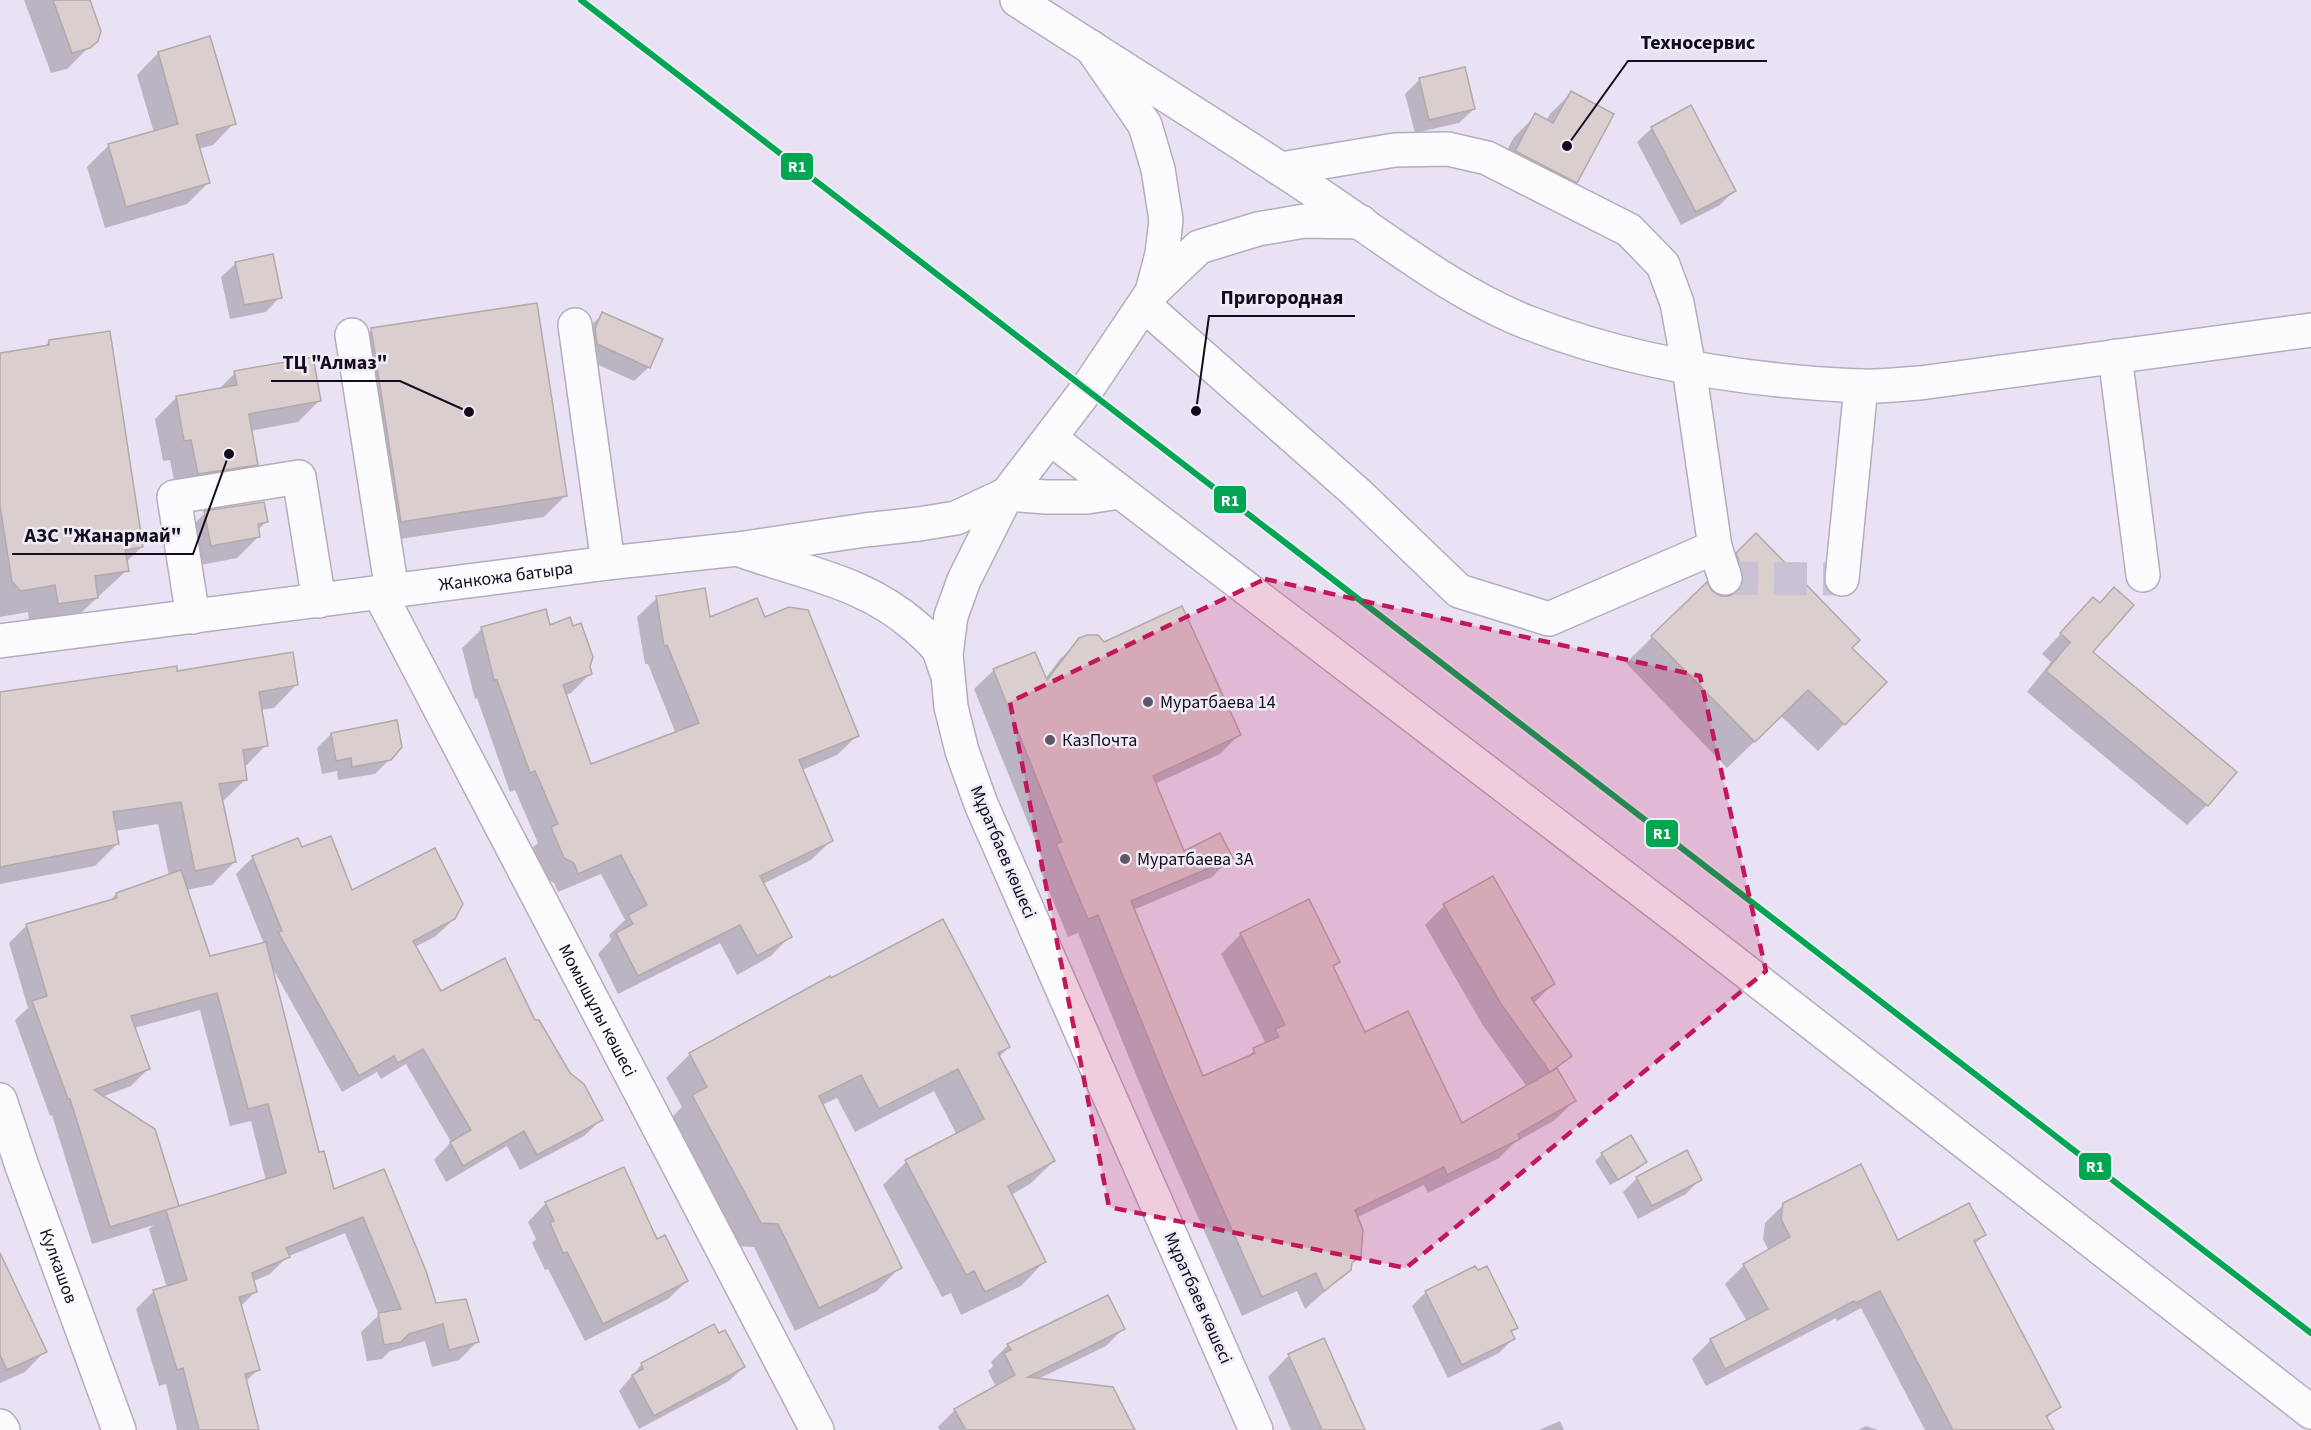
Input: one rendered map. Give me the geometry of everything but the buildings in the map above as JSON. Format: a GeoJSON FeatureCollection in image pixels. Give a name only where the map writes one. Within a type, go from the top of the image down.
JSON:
{"type":"FeatureCollection","features":[{"type":"Feature","properties":{"kind":"street"},"geometry":{"type":"LineString","coordinates":[[1017,0],[1281,169],[1458,288],[1527,322],[1603,349],[1689,368],[1755,379],[1862,386],[1920,382],[2311,330]]}},
{"type":"Feature","properties":{"kind":"street"},"geometry":{"type":"LineString","coordinates":[[1091,47],[1145,125],[1158,169],[1166,220],[1162,254],[1148,298]]}},
{"type":"Feature","properties":{"kind":"street"},"geometry":{"type":"LineString","coordinates":[[1281,169],[1395,150],[1448,148],[1487,158],[1629,230],[1663,265],[1677,303],[1689,368],[1715,547],[1725,578]]}},
{"type":"Feature","properties":{"kind":"street"},"geometry":{"type":"LineString","coordinates":[[1148,298],[1199,247],[1258,229],[1304,221],[1361,222]]}},
{"type":"Feature","properties":{"kind":"street"},"geometry":{"type":"LineString","coordinates":[[1148,298],[1459,591],[1549,619],[1715,547]]}},
{"type":"Feature","properties":{"kind":"street","name":"Мұратбаев көшесі"},"geometry":{"type":"LineString","coordinates":[[1148,298],[1088,389],[1007,494],[964,580],[951,616],[946,654],[947,673],[951,707],[962,751],[981,804],[1256,1430]]}},
{"type":"Feature","properties":{"kind":"street"},"geometry":{"type":"LineString","coordinates":[[575,325],[608,563]]}},
{"type":"Feature","properties":{"kind":"street","name":"Момышұлы көшесі"},"geometry":{"type":"LineString","coordinates":[[352,335],[386,592],[818,1430]]}},
{"type":"Feature","properties":{"kind":"street"},"geometry":{"type":"LineString","coordinates":[[2115,356],[2143,575]]}},
{"type":"Feature","properties":{"kind":"street"},"geometry":{"type":"LineString","coordinates":[[1842,579],[1862,386]]}},
{"type":"Feature","properties":{"kind":"street"},"geometry":{"type":"LineString","coordinates":[[1050,438],[1681,921],[2311,1412]]}},
{"type":"Feature","properties":{"kind":"street"},"geometry":{"type":"LineString","coordinates":[[193,617],[174,497],[299,477],[319,601]]}},
{"type":"Feature","properties":{"kind":"street"},"geometry":{"type":"LineString","coordinates":[[1007,494],[1087,497],[1120,492]]}},
{"type":"Feature","properties":{"kind":"street","name":"Жанкожа батыра"},"geometry":{"type":"LineString","coordinates":[[0,641],[608,563],[738,549],[956,518],[1007,494]]}},
{"type":"Feature","properties":{"kind":"street"},"geometry":{"type":"LineString","coordinates":[[738,549],[783,566],[819,574],[848,585],[897,610],[938,649],[947,673]]}},
{"type":"Feature","properties":{"kind":"street","name":"Кулкашов"},"geometry":{"type":"LineString","coordinates":[[0,1100],[119,1430]]}},
{"type":"Feature","properties":{"kind":"street"},"geometry":{"type":"LineString","coordinates":[[0,1426],[3,1430]]}},
{"type":"Feature","properties":{"kind":"highlighted area"},"geometry":{"type":"Polygon","coordinates":[[[1265,579],[1700,676],[1766,971],[1406,1268],[1109,1207],[1010,702],[1265,579]]]}},
{"type":"Feature","properties":{"kind":"tunnel"},"geometry":{"type":"LineString","coordinates":[[1725,578],[1842,579]]}},
{"type":"Feature","properties":{"kind":"transit line","name":"R1"},"geometry":{"type":"LineString","coordinates":[[581,0],[2311,1333]]}},
{"type":"Feature","properties":{"kind":"place","name":"Техносервис"},"geometry":{"type":"Point","coordinates":[1567,146]}},
{"type":"Feature","properties":{"kind":"place","name":"Пригородная"},"geometry":{"type":"Point","coordinates":[1196,411]}},
{"type":"Feature","properties":{"kind":"place","name":"ТЦ \"Алмаз\""},"geometry":{"type":"Point","coordinates":[469,412]}},
{"type":"Feature","properties":{"kind":"place","name":"АЗС \"Жанармай\""},"geometry":{"type":"Point","coordinates":[229,454]}},
{"type":"Feature","properties":{"kind":"place","name":"Муратбаева 14"},"geometry":{"type":"Point","coordinates":[1148,702]}},
{"type":"Feature","properties":{"kind":"place","name":"КазПочта"},"geometry":{"type":"Point","coordinates":[1050,740]}},
{"type":"Feature","properties":{"kind":"place","name":"Муратбаева 3А"},"geometry":{"type":"Point","coordinates":[1125,859]}}]}
